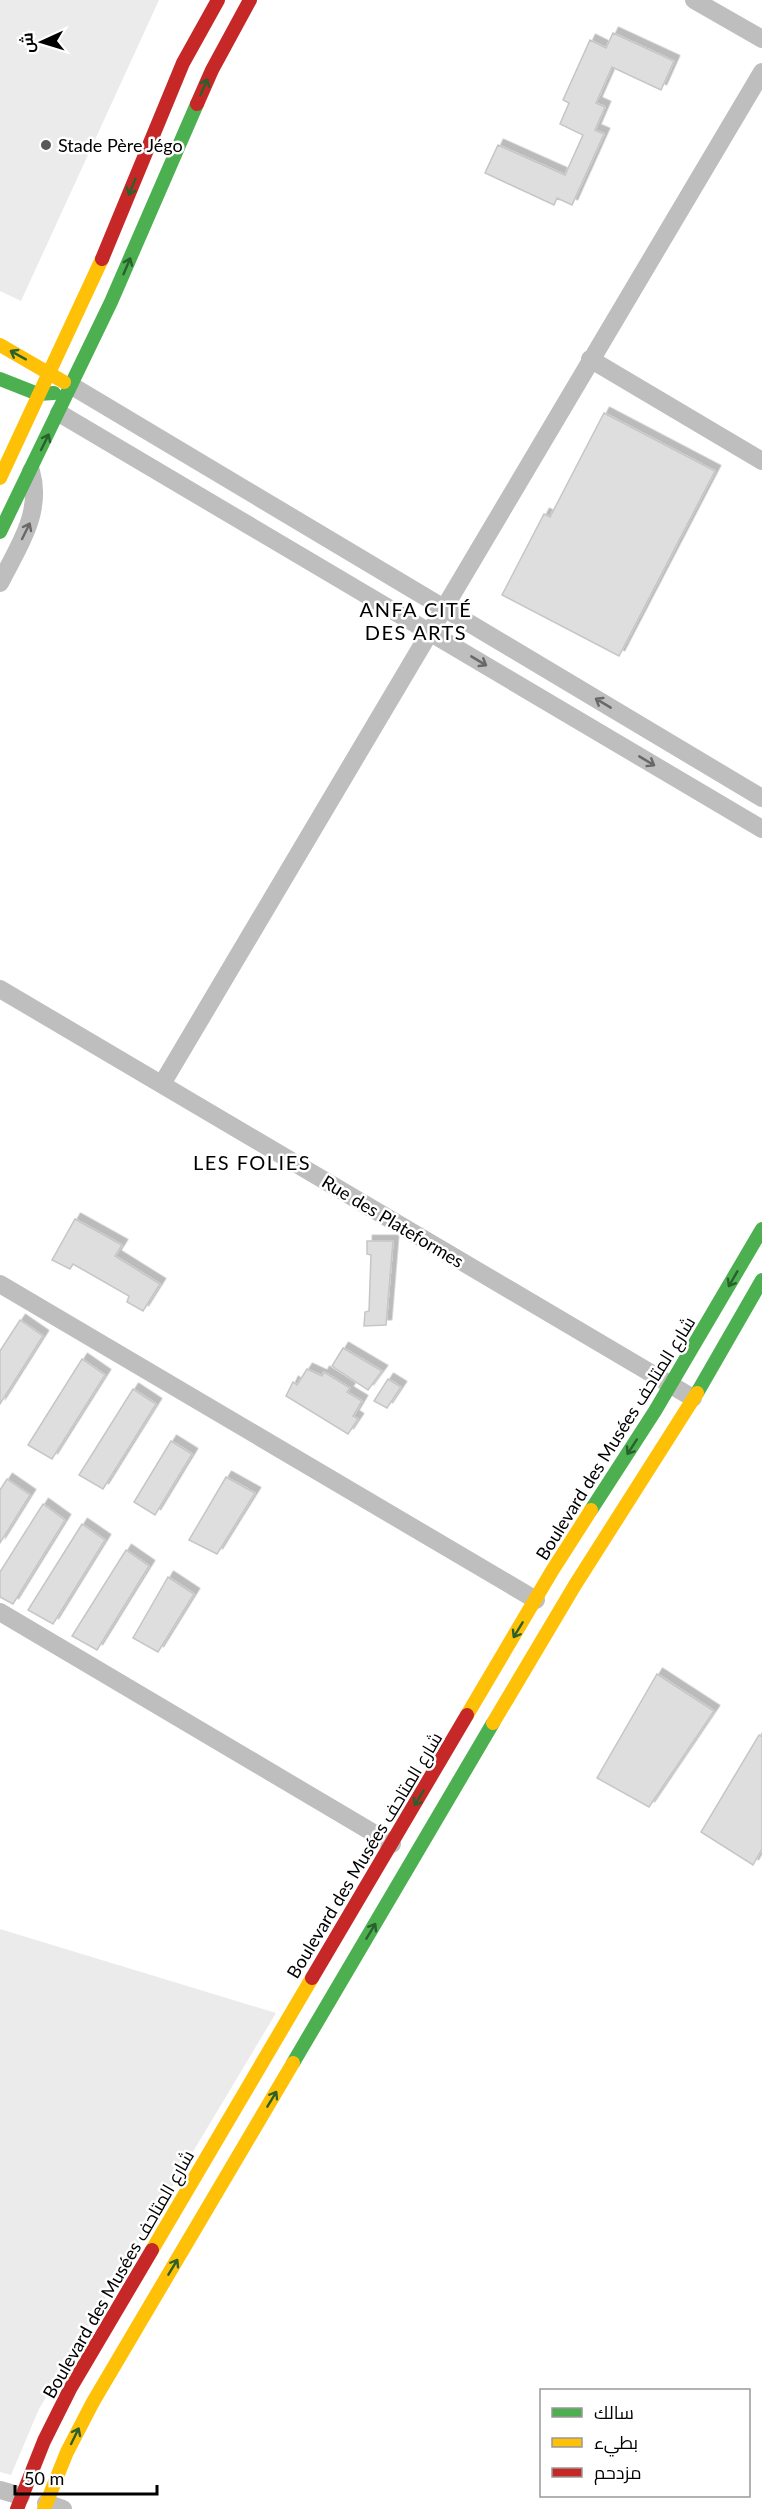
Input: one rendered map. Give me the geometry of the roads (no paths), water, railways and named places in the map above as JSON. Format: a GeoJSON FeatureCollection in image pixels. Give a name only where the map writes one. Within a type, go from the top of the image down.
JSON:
{"type":"FeatureCollection","features":[{"type":"Feature","properties":{"kind":"street"},"geometry":{"type":"LineString","coordinates":[[0,478],[105,252],[183,63],[218,0]]}},
{"type":"Feature","properties":{"kind":"street"},"geometry":{"type":"LineString","coordinates":[[0,532],[111,302],[212,70],[250,0]]}},
{"type":"Feature","properties":{"kind":"street"},"geometry":{"type":"LineString","coordinates":[[694,0],[762,39]]}},
{"type":"Feature","properties":{"kind":"street"},"geometry":{"type":"LineString","coordinates":[[162,1084],[442,608],[762,72]]}},
{"type":"Feature","properties":{"kind":"street"},"geometry":{"type":"LineString","coordinates":[[0,345],[762,798]]}},
{"type":"Feature","properties":{"kind":"street"},"geometry":{"type":"LineString","coordinates":[[590,359],[762,461]]}},
{"type":"Feature","properties":{"kind":"street"},"geometry":{"type":"LineString","coordinates":[[0,379],[38,394],[57,392],[72,386]]}},
{"type":"Feature","properties":{"kind":"street"},"geometry":{"type":"LineString","coordinates":[[59,413],[762,829]]}},
{"type":"Feature","properties":{"kind":"street"},"geometry":{"type":"LineString","coordinates":[[0,583],[32,520],[35,490],[31,471]]}},
{"type":"Feature","properties":{"kind":"street","name":"Rue des Plateformes"},"geometry":{"type":"LineString","coordinates":[[0,989],[693,1398]]}},
{"type":"Feature","properties":{"kind":"street","name":"Boulevard des Musées شارع المتاحف"},"geometry":{"type":"LineString","coordinates":[[19,2503],[44,2440],[70,2389],[536,1599],[671,1385],[762,1229]]}},
{"type":"Feature","properties":{"kind":"street"},"geometry":{"type":"LineString","coordinates":[[51,2507],[67,2452],[98,2394],[575,1585],[693,1398],[762,1280]]}},
{"type":"Feature","properties":{"kind":"street"},"geometry":{"type":"LineString","coordinates":[[0,1284],[536,1599]]}},
{"type":"Feature","properties":{"kind":"street"},"geometry":{"type":"LineString","coordinates":[[0,1612],[392,1844]]}},
{"type":"Feature","properties":{"kind":"street"},"geometry":{"type":"LineString","coordinates":[[0,2490],[19,2503]]}},
{"type":"Feature","properties":{"kind":"place","name":"Stade Père Jégo"},"geometry":{"type":"Point","coordinates":[46,145]}},
{"type":"Feature","properties":{"kind":"district","name":"ANFA CITÉ DES ARTS"},"geometry":{"type":"Point","coordinates":[416,620]}},
{"type":"Feature","properties":{"kind":"district","name":"LES FOLIES"},"geometry":{"type":"Point","coordinates":[252,1162]}}]}
